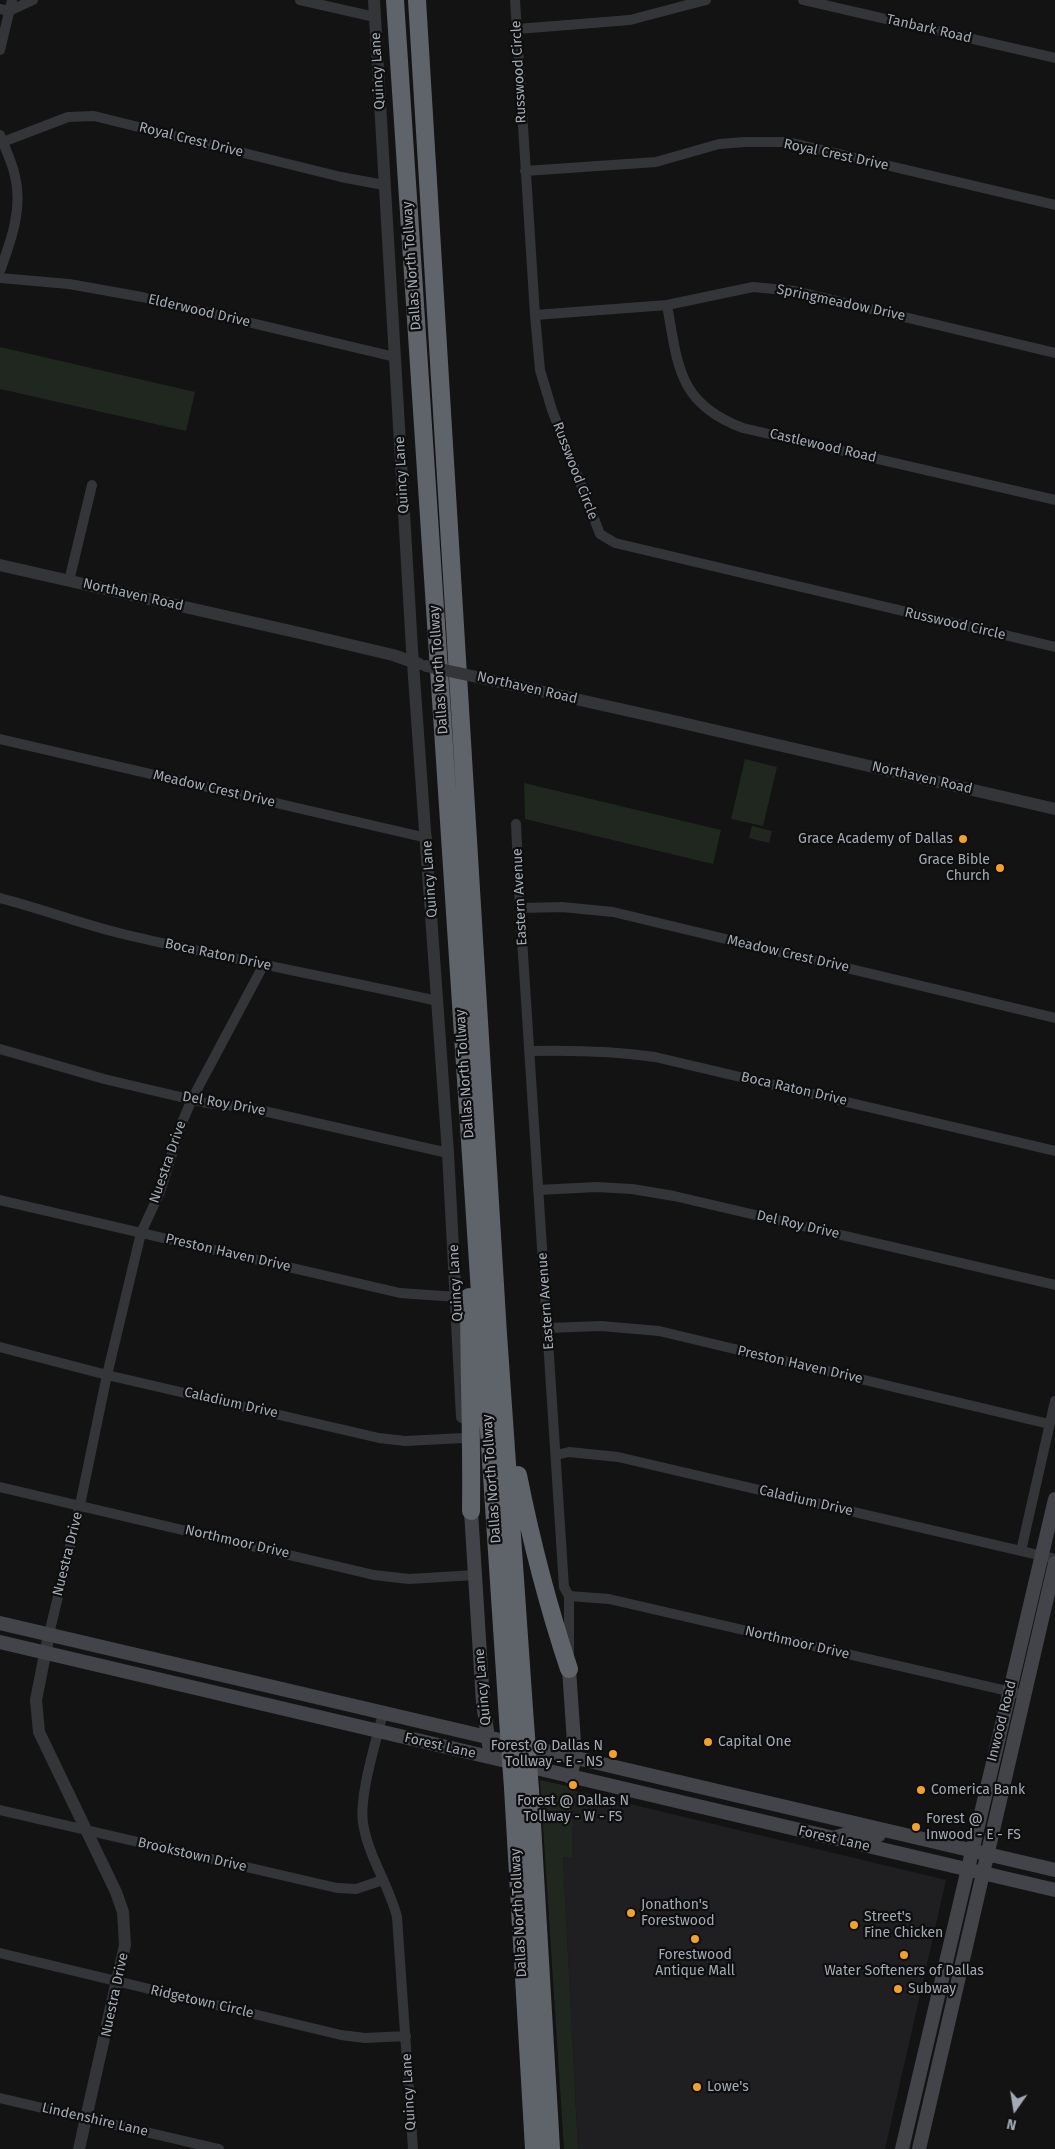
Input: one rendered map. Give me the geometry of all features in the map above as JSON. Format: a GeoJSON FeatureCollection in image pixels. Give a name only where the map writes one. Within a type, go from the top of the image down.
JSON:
{"type":"FeatureCollection","features":[{"type":"Feature","properties":{"kind":"highway","name":"Dallas North Tollway"},"geometry":{"type":"LineString","coordinates":[[395,0],[477,1254],[517,1721]]}},
{"type":"Feature","properties":{"kind":"highway","name":"Dallas North Tollway"},"geometry":{"type":"LineString","coordinates":[[417,0],[496,1304],[505,1413],[534,2149]]}},
{"type":"Feature","properties":{"kind":"highway"},"geometry":{"type":"LineString","coordinates":[[471,1511],[470,1292],[477,1254]]}},
{"type":"Feature","properties":{"kind":"highway"},"geometry":{"type":"LineString","coordinates":[[505,1413],[524,1506],[555,1627],[569,1669]]}},
{"type":"Feature","properties":{"kind":"highway","name":"Dallas North Tollway"},"geometry":{"type":"LineString","coordinates":[[521,1789],[551,2149]]}},
{"type":"Feature","properties":{"kind":"main road","name":"Inwood Road"},"geometry":{"type":"LineString","coordinates":[[902,2149],[1009,1692],[1048,1557],[1055,1499]]}},
{"type":"Feature","properties":{"kind":"main road","name":"Quincy Lane"},"geometry":{"type":"LineString","coordinates":[[471,1511],[483,1703],[491,1758]]}},
{"type":"Feature","properties":{"kind":"main road","name":"Inwood Road"},"geometry":{"type":"LineString","coordinates":[[919,2149],[1055,1563]]}},
{"type":"Feature","properties":{"kind":"main road","name":"Forest Lane"},"geometry":{"type":"LineString","coordinates":[[0,1623],[1055,1870]]}},
{"type":"Feature","properties":{"kind":"main road","name":"Forest Lane"},"geometry":{"type":"LineString","coordinates":[[0,1642],[155,1680],[1055,1890]]}},
{"type":"Feature","properties":{"kind":"main road"},"geometry":{"type":"LineString","coordinates":[[155,1680],[159,1661]]}},
{"type":"Feature","properties":{"kind":"main road","name":"Eastern Avenue"},"geometry":{"type":"LineString","coordinates":[[569,1669],[575,1757],[570,1777]]}},
{"type":"Feature","properties":{"kind":"main road"},"geometry":{"type":"LineString","coordinates":[[262,1704],[267,1686]]}},
{"type":"Feature","properties":{"kind":"main road"},"geometry":{"type":"LineString","coordinates":[[451,1728],[471,1724],[480,1716],[483,1703]]}},
{"type":"Feature","properties":{"kind":"main road"},"geometry":{"type":"LineString","coordinates":[[787,1828],[792,1808]]}},
{"type":"Feature","properties":{"kind":"main road"},"geometry":{"type":"LineString","coordinates":[[830,1838],[851,1833],[880,1835],[886,1830]]}},
{"type":"Feature","properties":{"kind":"main road"},"geometry":{"type":"LineString","coordinates":[[942,1978],[959,1982]]}},
{"type":"Feature","properties":{"kind":"main road"},"geometry":{"type":"LineString","coordinates":[[909,2120],[925,2124]]}},
{"type":"Feature","properties":{"kind":"street"},"geometry":{"type":"LineString","coordinates":[[0,50],[5,10],[12,0]]}},
{"type":"Feature","properties":{"kind":"street"},"geometry":{"type":"LineString","coordinates":[[5,10],[33,0]]}},
{"type":"Feature","properties":{"kind":"street"},"geometry":{"type":"LineString","coordinates":[[300,0],[375,17]]}},
{"type":"Feature","properties":{"kind":"street","name":"Quincy Lane"},"geometry":{"type":"LineString","coordinates":[[374,0],[413,662],[448,1153],[464,1438],[471,1511]]}},
{"type":"Feature","properties":{"kind":"street","name":"Russwood Circle"},"geometry":{"type":"LineString","coordinates":[[515,0],[525,171],[540,370],[552,410],[600,534],[615,543],[1055,647]]}},
{"type":"Feature","properties":{"kind":"street"},"geometry":{"type":"LineString","coordinates":[[517,29],[630,20],[706,0]]}},
{"type":"Feature","properties":{"kind":"street","name":"Tanbark Road"},"geometry":{"type":"LineString","coordinates":[[803,0],[1055,58]]}},
{"type":"Feature","properties":{"kind":"street","name":"Royal Crest Drive"},"geometry":{"type":"LineString","coordinates":[[1,140],[68,117],[94,116],[341,177],[384,185]]}},
{"type":"Feature","properties":{"kind":"street"},"geometry":{"type":"LineString","coordinates":[[0,271],[10,244],[17,208],[15,175],[1,140]]}},
{"type":"Feature","properties":{"kind":"street","name":"Royal Crest Drive"},"geometry":{"type":"LineString","coordinates":[[525,171],[656,162],[718,144],[788,142],[1055,205]]}},
{"type":"Feature","properties":{"kind":"street","name":"Elderwood Drive"},"geometry":{"type":"LineString","coordinates":[[0,278],[69,284],[142,297],[395,357]]}},
{"type":"Feature","properties":{"kind":"street","name":"Springmeadow Drive"},"geometry":{"type":"LineString","coordinates":[[535,315],[667,305],[753,287],[772,288],[795,291],[1055,353]]}},
{"type":"Feature","properties":{"kind":"street","name":"Castlewood Road"},"geometry":{"type":"LineString","coordinates":[[667,305],[679,370],[691,394],[712,414],[743,428],[1055,500]]}},
{"type":"Feature","properties":{"kind":"street"},"geometry":{"type":"LineString","coordinates":[[69,581],[92,485]]}},
{"type":"Feature","properties":{"kind":"street","name":"Northaven Road"},"geometry":{"type":"LineString","coordinates":[[0,565],[340,642],[393,655],[426,666],[674,720],[1055,809]]}},
{"type":"Feature","properties":{"kind":"street","name":"Meadow Crest Drive"},"geometry":{"type":"LineString","coordinates":[[0,740],[427,838]]}},
{"type":"Feature","properties":{"kind":"street","name":"Eastern Avenue"},"geometry":{"type":"LineString","coordinates":[[516,824],[564,1587],[569,1596],[569,1669]]}},
{"type":"Feature","properties":{"kind":"street","name":"Boca Raton Drive"},"geometry":{"type":"LineString","coordinates":[[0,898],[125,934],[263,966],[291,969],[438,1001]]}},
{"type":"Feature","properties":{"kind":"street","name":"Meadow Crest Drive"},"geometry":{"type":"LineString","coordinates":[[520,908],[562,907],[613,912],[1055,1018]]}},
{"type":"Feature","properties":{"kind":"street","name":"Nuestra Drive"},"geometry":{"type":"LineString","coordinates":[[79,2149],[126,1945],[123,1912],[116,1892],[39,1732],[36,1700],[44,1653],[80,1505],[107,1375],[141,1233],[160,1192],[180,1125],[263,966]]}},
{"type":"Feature","properties":{"kind":"street","name":"Del Roy Drive"},"geometry":{"type":"LineString","coordinates":[[0,1049],[104,1080],[206,1103],[246,1107],[448,1153]]}},
{"type":"Feature","properties":{"kind":"street","name":"Boca Raton Drive"},"geometry":{"type":"LineString","coordinates":[[529,1051],[575,1050],[616,1052],[655,1057],[1055,1151]]}},
{"type":"Feature","properties":{"kind":"street","name":"Del Roy Drive"},"geometry":{"type":"LineString","coordinates":[[538,1190],[614,1188],[674,1196],[1055,1285]]}},
{"type":"Feature","properties":{"kind":"street","name":"Preston Haven Drive"},"geometry":{"type":"LineString","coordinates":[[0,1200],[400,1293],[457,1296]]}},
{"type":"Feature","properties":{"kind":"street","name":"Preston Haven Drive"},"geometry":{"type":"LineString","coordinates":[[547,1328],[601,1326],[658,1331],[1049,1424]]}},
{"type":"Feature","properties":{"kind":"street","name":"Caladium Drive"},"geometry":{"type":"LineString","coordinates":[[0,1347],[107,1375],[379,1438],[405,1441],[464,1438]]}},
{"type":"Feature","properties":{"kind":"street"},"geometry":{"type":"LineString","coordinates":[[1021,1551],[1055,1401]]}},
{"type":"Feature","properties":{"kind":"street","name":"Caladium Drive"},"geometry":{"type":"LineString","coordinates":[[556,1455],[569,1452],[618,1457],[1048,1557]]}},
{"type":"Feature","properties":{"kind":"street","name":"Northmoor Drive"},"geometry":{"type":"LineString","coordinates":[[0,1486],[374,1575],[409,1579],[475,1575]]}},
{"type":"Feature","properties":{"kind":"street","name":"Northmoor Drive"},"geometry":{"type":"LineString","coordinates":[[569,1596],[609,1599],[1025,1696]]}},
{"type":"Feature","properties":{"kind":"street","name":"Quincy Lane"},"geometry":{"type":"LineString","coordinates":[[383,1714],[363,1804],[363,1822],[368,1842],[393,1901],[397,1917],[412,2149]]}},
{"type":"Feature","properties":{"kind":"street","name":"Brookstown Drive"},"geometry":{"type":"LineString","coordinates":[[0,1810],[337,1888],[356,1888],[383,1880]]}},
{"type":"Feature","properties":{"kind":"street","name":"Ridgetown Circle"},"geometry":{"type":"LineString","coordinates":[[0,1954],[341,2035],[365,2038],[406,2036]]}},
{"type":"Feature","properties":{"kind":"street","name":"Lindenshire Lane"},"geometry":{"type":"LineString","coordinates":[[0,2098],[219,2149]]}},
{"type":"Feature","properties":{"kind":"shaded area"},"geometry":{"type":"Polygon","coordinates":[[[0,347],[195,392],[186,431],[0,389],[0,347]]]}},
{"type":"Feature","properties":{"kind":"shaded area"},"geometry":{"type":"Polygon","coordinates":[[[745,759],[777,767],[763,826],[731,819],[745,759]]]}},
{"type":"Feature","properties":{"kind":"shaded area"},"geometry":{"type":"Polygon","coordinates":[[[524,783],[721,830],[713,864],[525,819],[524,783]]]}},
{"type":"Feature","properties":{"kind":"shaded area"},"geometry":{"type":"Polygon","coordinates":[[[752,826],[772,831],[769,843],[749,838],[752,826]]]}},
{"type":"Feature","properties":{"kind":"shaded area"},"geometry":{"type":"Polygon","coordinates":[[[540,1780],[572,1787],[572,1858],[563,1857],[578,2149],[564,2149],[540,1780]]]}},
{"type":"Feature","properties":{"kind":"shaded area"},"geometry":{"type":"Polygon","coordinates":[[[572,1790],[946,1880],[885,2149],[578,2149],[563,1857],[572,1858],[572,1790]]]}},
{"type":"Feature","properties":{"kind":"place","name":"Grace Academy of Dallas"},"geometry":{"type":"Point","coordinates":[963,839]}},
{"type":"Feature","properties":{"kind":"place","name":"Grace Bible Church"},"geometry":{"type":"Point","coordinates":[1000,868]}},
{"type":"Feature","properties":{"kind":"place","name":"Capital One"},"geometry":{"type":"Point","coordinates":[708,1742]}},
{"type":"Feature","properties":{"kind":"place","name":"Forest @ Dallas N Tollway - E - NS"},"geometry":{"type":"Point","coordinates":[613,1754]}},
{"type":"Feature","properties":{"kind":"place","name":"Forest @ Dallas N Tollway - W - FS"},"geometry":{"type":"Point","coordinates":[573,1785]}},
{"type":"Feature","properties":{"kind":"place","name":"Comerica Bank"},"geometry":{"type":"Point","coordinates":[921,1790]}},
{"type":"Feature","properties":{"kind":"place","name":"Forest @ Inwood - E - FS"},"geometry":{"type":"Point","coordinates":[916,1827]}},
{"type":"Feature","properties":{"kind":"place","name":"Jonathon's Forestwood"},"geometry":{"type":"Point","coordinates":[631,1913]}},
{"type":"Feature","properties":{"kind":"place","name":"Street's Fine Chicken"},"geometry":{"type":"Point","coordinates":[854,1925]}},
{"type":"Feature","properties":{"kind":"place","name":"Forestwood Antique Mall"},"geometry":{"type":"Point","coordinates":[695,1939]}},
{"type":"Feature","properties":{"kind":"place","name":"Water Softeners of Dallas"},"geometry":{"type":"Point","coordinates":[904,1955]}},
{"type":"Feature","properties":{"kind":"place","name":"Subway"},"geometry":{"type":"Point","coordinates":[898,1989]}},
{"type":"Feature","properties":{"kind":"place","name":"Lowe's"},"geometry":{"type":"Point","coordinates":[697,2087]}}]}
